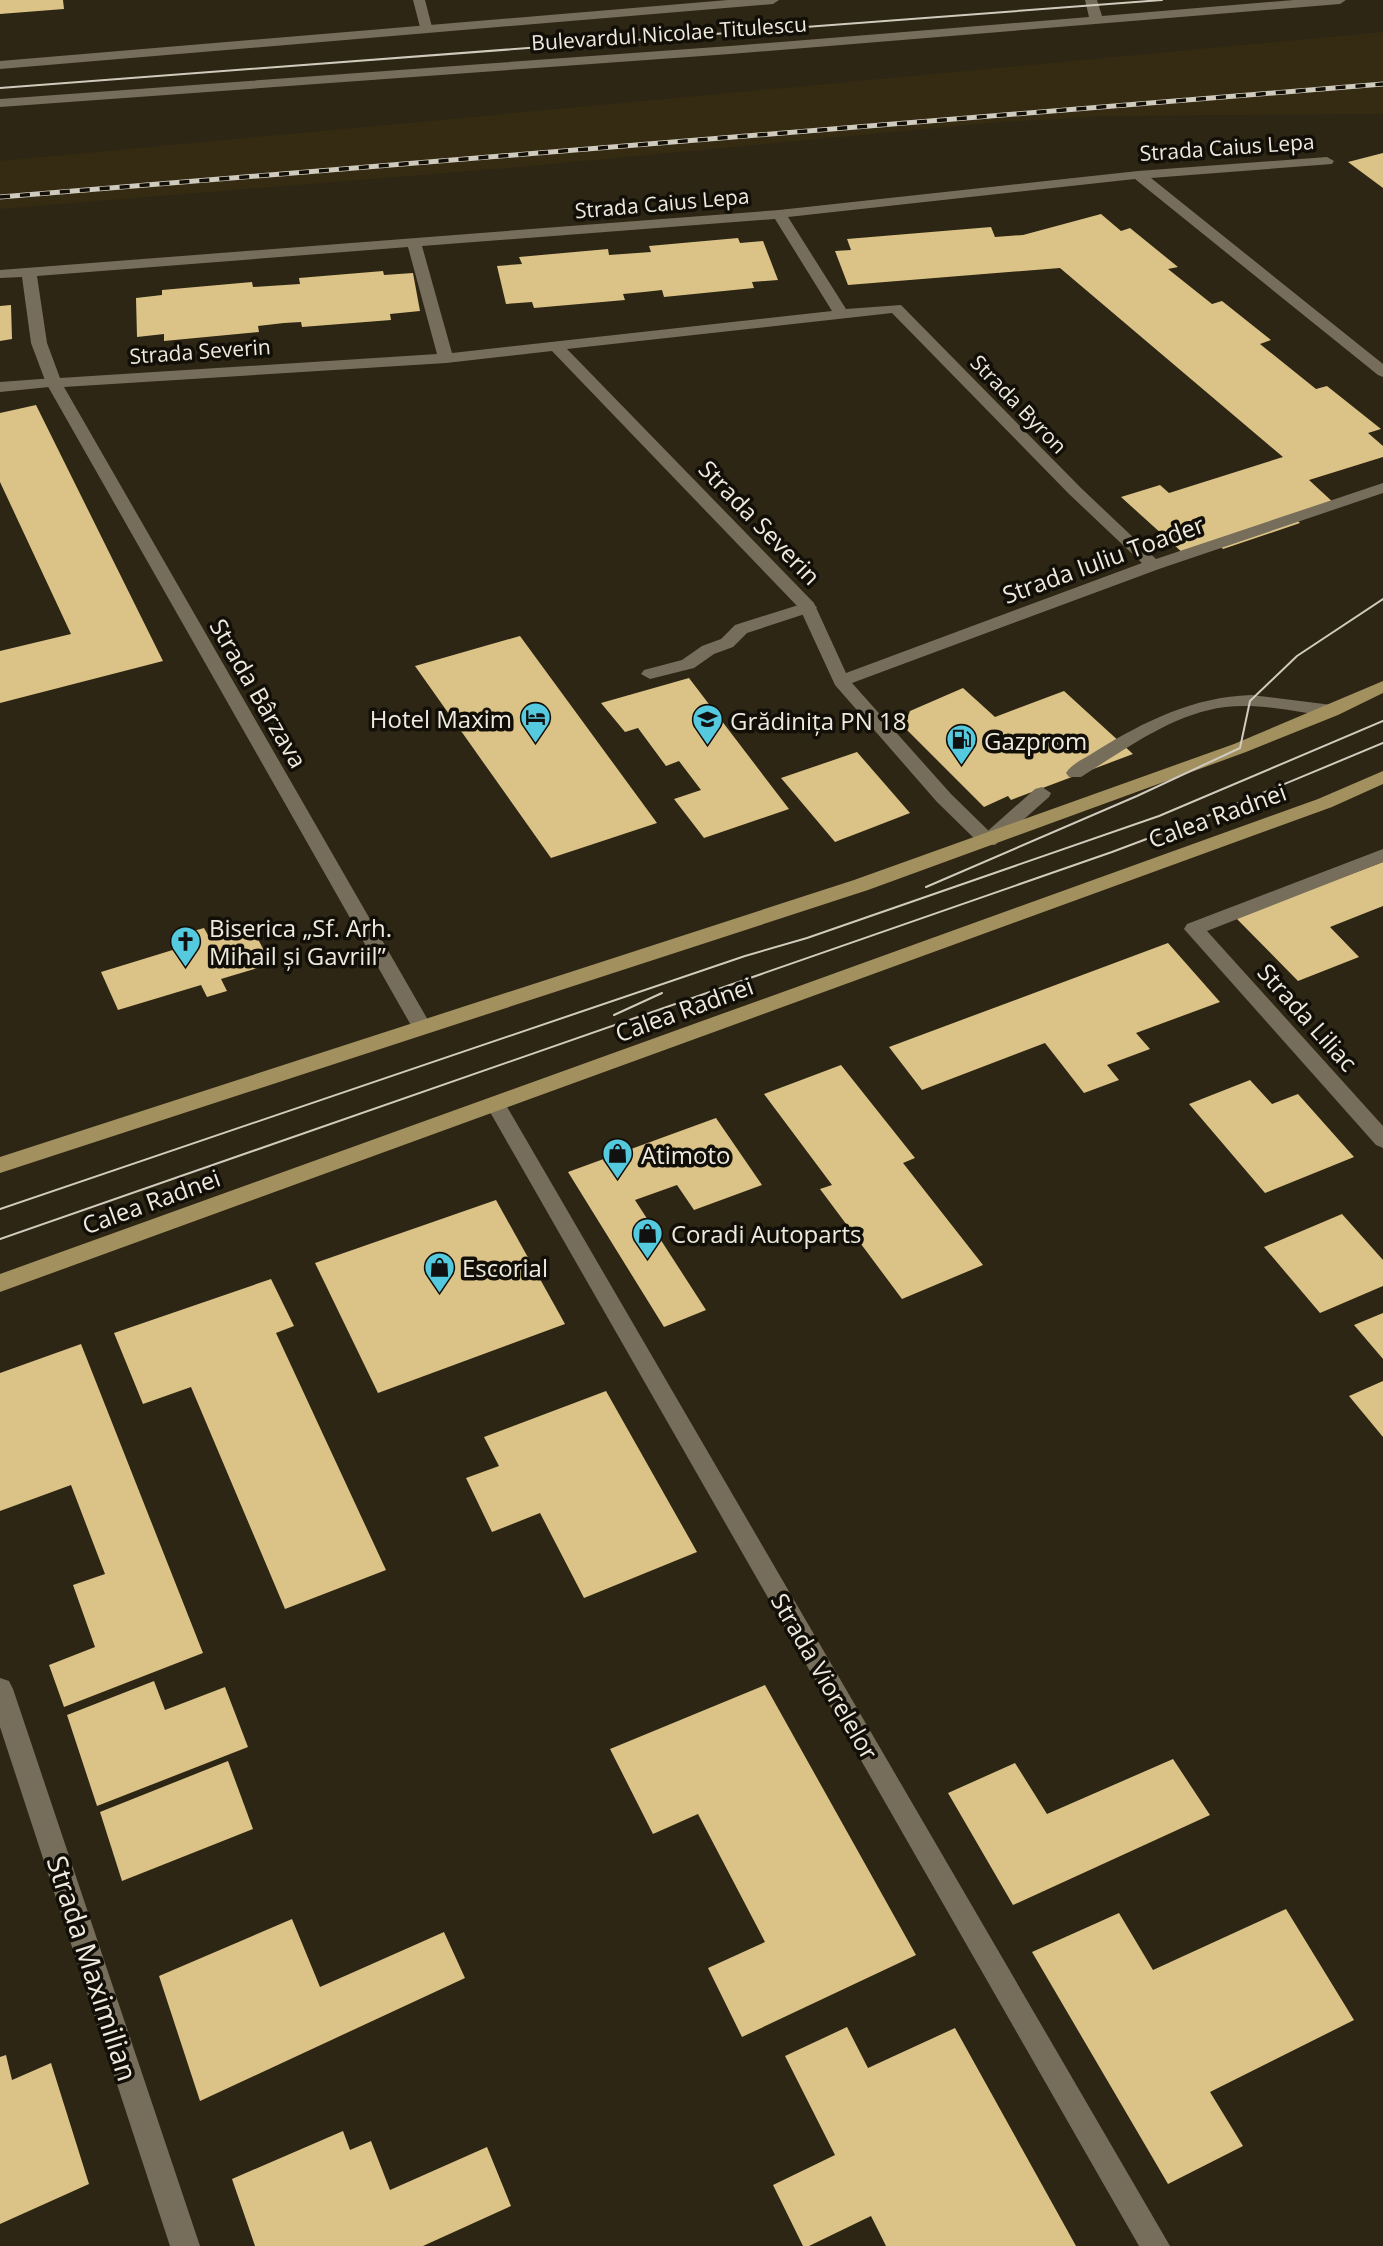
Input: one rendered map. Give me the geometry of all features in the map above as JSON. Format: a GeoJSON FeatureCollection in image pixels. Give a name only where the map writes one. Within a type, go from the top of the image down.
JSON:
{"type":"FeatureCollection","features":[{"type":"Feature","properties":{"kind":"main road"},"geometry":{"type":"LineString","coordinates":[[0,1165],[862,885],[1227,753],[1332,711],[1383,686]]}},
{"type":"Feature","properties":{"kind":"main road","name":"Calea Radnei"},"geometry":{"type":"LineString","coordinates":[[0,1283],[1325,803],[1383,777]]}},
{"type":"Feature","properties":{"kind":"street"},"geometry":{"type":"LineString","coordinates":[[419,0],[426,27]]}},
{"type":"Feature","properties":{"kind":"street","name":"Bulevardul Nicolae Titulescu"},"geometry":{"type":"LineString","coordinates":[[0,65],[426,27],[773,0]]}},
{"type":"Feature","properties":{"kind":"street"},"geometry":{"type":"LineString","coordinates":[[1091,0],[1097,21]]}},
{"type":"Feature","properties":{"kind":"street"},"geometry":{"type":"LineString","coordinates":[[1158,0],[1164,15]]}},
{"type":"Feature","properties":{"kind":"street","name":"Bulevardul Nicolae Titulescu"},"geometry":{"type":"LineString","coordinates":[[0,103],[1097,21],[1340,0]]}},
{"type":"Feature","properties":{"kind":"street","name":"Strada Caius Lepa"},"geometry":{"type":"LineString","coordinates":[[0,274],[779,214],[1138,175],[1327,161]]}},
{"type":"Feature","properties":{"kind":"street"},"geometry":{"type":"LineString","coordinates":[[1138,175],[1383,372]]}},
{"type":"Feature","properties":{"kind":"street"},"geometry":{"type":"LineString","coordinates":[[779,214],[839,309]]}},
{"type":"Feature","properties":{"kind":"street"},"geometry":{"type":"LineString","coordinates":[[414,244],[446,358]]}},
{"type":"Feature","properties":{"kind":"street","name":"Strada Bârzava"},"geometry":{"type":"LineString","coordinates":[[29,272],[39,343],[54,383],[422,1027]]}},
{"type":"Feature","properties":{"kind":"street","name":"Strada Byron"},"geometry":{"type":"LineString","coordinates":[[839,309],[896,308],[1074,491],[1153,565]]}},
{"type":"Feature","properties":{"kind":"street","name":"Strada Severin"},"geometry":{"type":"LineString","coordinates":[[54,383],[446,358],[558,348],[839,309]]}},
{"type":"Feature","properties":{"kind":"street","name":"Strada Severin"},"geometry":{"type":"LineString","coordinates":[[558,348],[808,607],[841,681],[944,798],[988,841]]}},
{"type":"Feature","properties":{"kind":"street"},"geometry":{"type":"LineString","coordinates":[[0,387],[54,383]]}},
{"type":"Feature","properties":{"kind":"street","name":"Strada Iuliu Toader"},"geometry":{"type":"LineString","coordinates":[[841,681],[1153,565],[1383,488]]}},
{"type":"Feature","properties":{"kind":"street"},"geometry":{"type":"LineString","coordinates":[[650,674],[688,664],[708,650],[727,643],[741,629],[808,607]]}},
{"type":"Feature","properties":{"kind":"street"},"geometry":{"type":"LineString","coordinates":[[1075,773],[1141,732],[1189,710],[1217,703],[1250,701],[1332,711]]}},
{"type":"Feature","properties":{"kind":"street"},"geometry":{"type":"LineString","coordinates":[[988,841],[1042,793]]}},
{"type":"Feature","properties":{"kind":"street","name":"Strada Liliac"},"geometry":{"type":"LineString","coordinates":[[1383,855],[1194,929],[1383,1140]]}},
{"type":"Feature","properties":{"kind":"street","name":"Strada Viorelelor"},"geometry":{"type":"LineString","coordinates":[[496,1105],[1155,2246]]}},
{"type":"Feature","properties":{"kind":"street","name":"Strada Maximilian"},"geometry":{"type":"LineString","coordinates":[[0,1689],[185,2246]]}},
{"type":"Feature","properties":{"kind":"shaded area"},"geometry":{"type":"Polygon","coordinates":[[[1383,32],[1383,114],[1108,116],[1002,122],[508,168],[0,209],[0,161],[1383,32]]]}},
{"type":"Feature","properties":{"kind":"building"},"geometry":{"type":"Polygon","coordinates":[[[0,0],[63,0],[64,9],[0,14],[0,0]]]}},
{"type":"Feature","properties":{"kind":"building"},"geometry":{"type":"Polygon","coordinates":[[[1383,153],[1383,188],[1348,162],[1383,153]]]}},
{"type":"Feature","properties":{"kind":"building"},"geometry":{"type":"Polygon","coordinates":[[[1101,214],[1121,231],[1130,228],[1178,267],[1168,269],[1212,304],[1222,301],[1271,340],[1260,344],[1316,389],[1327,386],[1381,429],[1368,433],[1383,446],[1383,457],[1309,480],[1336,505],[1295,518],[1300,523],[1223,549],[1217,543],[1184,554],[1121,497],[1160,485],[1169,493],[1283,457],[1060,268],[848,285],[835,251],[851,250],[847,239],[991,227],[995,237],[1023,235],[1101,214]]]}},
{"type":"Feature","properties":{"kind":"building"},"geometry":{"type":"Polygon","coordinates":[[[738,238],[740,243],[763,241],[778,280],[752,282],[754,288],[664,297],[662,290],[623,294],[625,300],[534,308],[532,302],[506,304],[497,266],[522,264],[519,257],[608,249],[609,255],[651,252],[649,246],[738,238]]]}},
{"type":"Feature","properties":{"kind":"building"},"geometry":{"type":"Polygon","coordinates":[[[383,271],[384,275],[413,273],[420,311],[390,314],[391,320],[302,327],[301,322],[284,323],[258,326],[259,332],[164,341],[164,334],[137,337],[136,298],[162,295],[162,290],[252,282],[253,287],[300,284],[299,278],[383,271]]]}},
{"type":"Feature","properties":{"kind":"building"},"geometry":{"type":"Polygon","coordinates":[[[11,305],[12,339],[0,341],[0,306],[11,305]]]}},
{"type":"Feature","properties":{"kind":"building"},"geometry":{"type":"Polygon","coordinates":[[[36,405],[163,661],[0,703],[0,651],[71,634],[0,482],[0,413],[36,405]]]}},
{"type":"Feature","properties":{"kind":"building","name":"Hotel Maxim"},"geometry":{"type":"Polygon","coordinates":[[[520,636],[657,823],[551,858],[415,666],[520,636]]]}},
{"type":"Feature","properties":{"kind":"building"},"geometry":{"type":"Polygon","coordinates":[[[689,678],[789,809],[704,838],[674,799],[701,790],[679,761],[666,766],[638,728],[625,732],[601,703],[689,678]]]}},
{"type":"Feature","properties":{"kind":"building"},"geometry":{"type":"Polygon","coordinates":[[[963,688],[995,717],[1064,691],[1133,754],[1011,800],[1008,796],[984,807],[904,727],[910,711],[963,688]]]}},
{"type":"Feature","properties":{"kind":"building"},"geometry":{"type":"Polygon","coordinates":[[[857,752],[910,813],[835,842],[781,778],[857,752]]]}},
{"type":"Feature","properties":{"kind":"building"},"geometry":{"type":"Polygon","coordinates":[[[1383,862],[1383,906],[1330,927],[1359,957],[1298,981],[1236,918],[1383,862]]]}},
{"type":"Feature","properties":{"kind":"building","name":"Biserica „Sf. Arh. Mihail și Gavriil”"},"geometry":{"type":"Polygon","coordinates":[[[250,924],[271,964],[221,979],[227,991],[207,997],[201,985],[118,1010],[101,972],[189,945],[183,934],[204,928],[209,937],[250,924]]]}},
{"type":"Feature","properties":{"kind":"building"},"geometry":{"type":"Polygon","coordinates":[[[1168,943],[1220,1002],[1136,1033],[1150,1049],[1107,1065],[1119,1080],[1084,1093],[1045,1043],[922,1090],[889,1047],[1168,943]]]}},
{"type":"Feature","properties":{"kind":"building"},"geometry":{"type":"Polygon","coordinates":[[[841,1065],[915,1158],[903,1163],[983,1265],[902,1299],[820,1189],[832,1185],[764,1094],[841,1065]]]}},
{"type":"Feature","properties":{"kind":"building"},"geometry":{"type":"Polygon","coordinates":[[[1250,1080],[1272,1104],[1298,1094],[1354,1157],[1265,1193],[1189,1104],[1250,1080]]]}},
{"type":"Feature","properties":{"kind":"building","name":"Coradi Autoparts"},"geometry":{"type":"Polygon","coordinates":[[[716,1118],[762,1185],[694,1210],[677,1185],[635,1200],[706,1310],[664,1327],[568,1172],[716,1118]]]}},
{"type":"Feature","properties":{"kind":"building","name":"Escorial"},"geometry":{"type":"Polygon","coordinates":[[[496,1200],[565,1324],[378,1393],[315,1263],[496,1200]]]}},
{"type":"Feature","properties":{"kind":"building"},"geometry":{"type":"Polygon","coordinates":[[[1342,1214],[1383,1260],[1383,1286],[1320,1313],[1264,1247],[1342,1214]]]}},
{"type":"Feature","properties":{"kind":"building"},"geometry":{"type":"Polygon","coordinates":[[[271,1279],[294,1326],[276,1333],[386,1570],[285,1609],[191,1387],[143,1404],[114,1333],[271,1279]]]}},
{"type":"Feature","properties":{"kind":"building"},"geometry":{"type":"Polygon","coordinates":[[[1383,1313],[1383,1359],[1354,1325],[1383,1313]]]}},
{"type":"Feature","properties":{"kind":"building"},"geometry":{"type":"Polygon","coordinates":[[[81,1344],[203,1653],[64,1707],[49,1665],[95,1647],[73,1585],[105,1574],[71,1485],[0,1511],[0,1373],[81,1344]]]}},
{"type":"Feature","properties":{"kind":"building"},"geometry":{"type":"Polygon","coordinates":[[[1383,1381],[1383,1437],[1349,1396],[1383,1381]]]}},
{"type":"Feature","properties":{"kind":"building"},"geometry":{"type":"Polygon","coordinates":[[[606,1391],[697,1552],[584,1598],[540,1513],[492,1532],[466,1478],[499,1466],[484,1437],[606,1391]]]}},
{"type":"Feature","properties":{"kind":"building"},"geometry":{"type":"Polygon","coordinates":[[[154,1681],[165,1710],[225,1687],[248,1747],[97,1806],[67,1715],[154,1681]]]}},
{"type":"Feature","properties":{"kind":"building"},"geometry":{"type":"Polygon","coordinates":[[[765,1685],[916,1955],[742,2037],[708,1968],[765,1942],[698,1814],[653,1834],[610,1749],[765,1685]]]}},
{"type":"Feature","properties":{"kind":"building"},"geometry":{"type":"Polygon","coordinates":[[[1173,1759],[1210,1815],[1013,1905],[948,1793],[1015,1763],[1047,1814],[1173,1759]]]}},
{"type":"Feature","properties":{"kind":"building"},"geometry":{"type":"Polygon","coordinates":[[[228,1761],[253,1829],[122,1881],[100,1812],[228,1761]]]}},
{"type":"Feature","properties":{"kind":"building"},"geometry":{"type":"Polygon","coordinates":[[[1286,1909],[1354,2020],[1210,2092],[1243,2146],[1168,2184],[1032,1952],[1119,1913],[1153,1970],[1286,1909]]]}},
{"type":"Feature","properties":{"kind":"building"},"geometry":{"type":"Polygon","coordinates":[[[292,1919],[320,1987],[444,1932],[465,1978],[200,2101],[159,1976],[292,1919]]]}},
{"type":"Feature","properties":{"kind":"building"},"geometry":{"type":"Polygon","coordinates":[[[847,2027],[868,2068],[955,2028],[1076,2246],[886,2246],[871,2216],[809,2246],[803,2246],[773,2185],[835,2155],[785,2056],[847,2027]]]}},
{"type":"Feature","properties":{"kind":"building"},"geometry":{"type":"Polygon","coordinates":[[[6,2055],[12,2080],[51,2063],[89,2184],[0,2224],[0,2057],[6,2055]]]}},
{"type":"Feature","properties":{"kind":"building"},"geometry":{"type":"Polygon","coordinates":[[[343,2131],[350,2150],[371,2141],[390,2190],[487,2147],[511,2206],[423,2246],[255,2246],[232,2179],[343,2131]]]}},
{"type":"Feature","properties":{"kind":"tram line"},"geometry":{"type":"LineString","coordinates":[[0,88],[1162,0]]}},
{"type":"Feature","properties":{"kind":"tram line"},"geometry":{"type":"LineString","coordinates":[[926,887],[1137,796],[1240,748],[1250,701],[1297,656],[1383,599]]}},
{"type":"Feature","properties":{"kind":"tram line"},"geometry":{"type":"LineString","coordinates":[[0,1209],[745,956],[807,938],[1159,816],[1383,721]]}},
{"type":"Feature","properties":{"kind":"tram line"},"geometry":{"type":"LineString","coordinates":[[0,1239],[1112,852],[1205,817],[1383,743]]}},
{"type":"Feature","properties":{"kind":"tram line"},"geometry":{"type":"LineString","coordinates":[[614,1015],[662,993]]}},
{"type":"Feature","properties":{"kind":"railway"},"geometry":{"type":"LineString","coordinates":[[0,197],[1383,84]]}},
{"type":"Feature","properties":{"kind":"place","name":"Hotel Maxim"},"geometry":{"type":"Point","coordinates":[535,745]}},
{"type":"Feature","properties":{"kind":"place","name":"Grădinița PN 18"},"geometry":{"type":"Point","coordinates":[707,747]}},
{"type":"Feature","properties":{"kind":"place","name":"Gazprom"},"geometry":{"type":"Point","coordinates":[961,767]}},
{"type":"Feature","properties":{"kind":"place","name":"Biserica „Sf. Arh. Mihail și Gavriil”"},"geometry":{"type":"Point","coordinates":[186,968]}},
{"type":"Feature","properties":{"kind":"place","name":"Atimoto"},"geometry":{"type":"Point","coordinates":[618,1181]}},
{"type":"Feature","properties":{"kind":"place","name":"Coradi Autoparts"},"geometry":{"type":"Point","coordinates":[648,1260]}},
{"type":"Feature","properties":{"kind":"place","name":"Escorial"},"geometry":{"type":"Point","coordinates":[439,1294]}}]}
